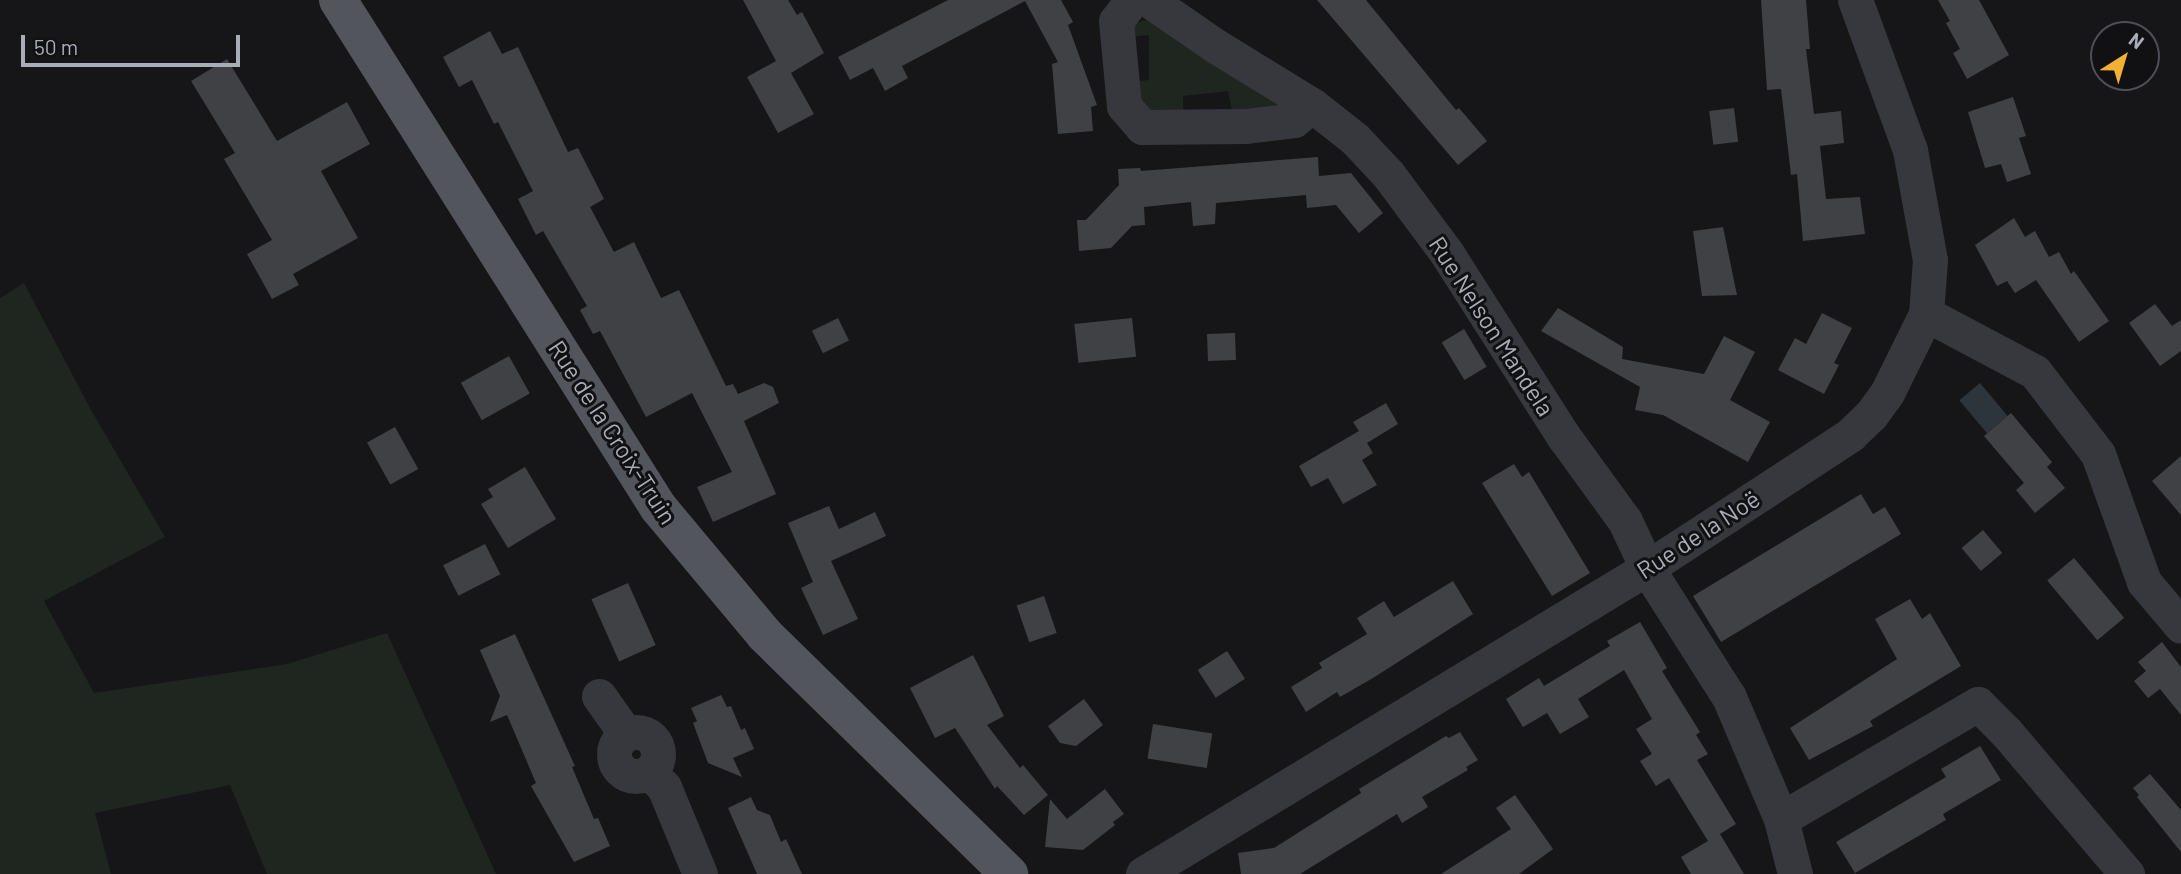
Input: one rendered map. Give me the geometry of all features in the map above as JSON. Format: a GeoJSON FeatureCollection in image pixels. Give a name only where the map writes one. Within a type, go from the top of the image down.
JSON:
{"type":"FeatureCollection","features":[{"type":"Feature","properties":{"kind":"main road","name":"Rue de la Croix-Truin"},"geometry":{"type":"LineString","coordinates":[[338,0],[658,507],[765,635],[1009,874]]}},
{"type":"Feature","properties":{"kind":"street"},"geometry":{"type":"LineString","coordinates":[[1132,0],[1116,21],[1124,106],[1142,127],[1246,127],[1294,120],[1312,104]]}},
{"type":"Feature","properties":{"kind":"street","name":"Rue Nelson Mandela"},"geometry":{"type":"LineString","coordinates":[[1149,0],[1214,45],[1312,104],[1355,139],[1388,174],[1446,252],[1564,437],[1625,520],[1647,568],[1729,696],[1781,819],[1795,874]]}},
{"type":"Feature","properties":{"kind":"street","name":"Rue de la Noë"},"geometry":{"type":"LineString","coordinates":[[1143,874],[1647,568],[1850,435],[1887,393],[1926,314],[1930,260],[1910,150],[1855,0]]}},
{"type":"Feature","properties":{"kind":"street"},"geometry":{"type":"LineString","coordinates":[[1926,314],[2035,372],[2098,454],[2144,582],[2181,626]]}},
{"type":"Feature","properties":{"kind":"street"},"geometry":{"type":"LineString","coordinates":[[599,696],[626,734],[614,751],[617,765],[635,776],[649,772],[664,787],[700,874]]}},
{"type":"Feature","properties":{"kind":"street"},"geometry":{"type":"LineString","coordinates":[[1781,819],[1978,704],[2006,732],[2127,874]]}},
{"type":"Feature","properties":{"kind":"shaded area"},"geometry":{"type":"Polygon","coordinates":[[[1144,20],[1158,23],[1276,97],[1277,105],[1233,115],[1228,91],[1183,96],[1183,117],[1149,114],[1131,82],[1149,80],[1149,35],[1127,37],[1130,27],[1144,20]]]}},
{"type":"Feature","properties":{"kind":"shaded area"},"geometry":{"type":"Polygon","coordinates":[[[24,283],[90,408],[165,537],[44,601],[94,693],[287,664],[387,633],[496,874],[267,874],[230,785],[95,813],[111,874],[0,874],[0,298],[24,283]]]}},
{"type":"Feature","properties":{"kind":"shaded area"},"geometry":{"type":"Polygon","coordinates":[[[1980,383],[2008,416],[1987,433],[1959,400],[1980,383]]]}},
{"type":"Feature","properties":{"kind":"building"},"geometry":{"type":"Polygon","coordinates":[[[743,0],[788,0],[797,15],[802,12],[824,53],[791,73],[814,114],[778,133],[747,77],[776,61],[743,0]]]}},
{"type":"Feature","properties":{"kind":"building"},"geometry":{"type":"Polygon","coordinates":[[[948,0],[1061,0],[1073,22],[1068,25],[1097,105],[1091,107],[1093,131],[1058,134],[1052,64],[1058,62],[1025,1],[902,66],[908,78],[885,91],[873,68],[850,80],[838,57],[948,0]]]}},
{"type":"Feature","properties":{"kind":"building"},"geometry":{"type":"Polygon","coordinates":[[[1317,0],[1366,0],[1456,110],[1459,108],[1487,141],[1458,165],[1317,0]]]}},
{"type":"Feature","properties":{"kind":"building"},"geometry":{"type":"Polygon","coordinates":[[[1761,0],[1806,0],[1810,49],[1806,49],[1814,114],[1841,111],[1844,143],[1820,146],[1826,199],[1860,197],[1865,234],[1803,241],[1797,174],[1791,175],[1781,89],[1767,90],[1761,0]]]}},
{"type":"Feature","properties":{"kind":"building"},"geometry":{"type":"Polygon","coordinates":[[[1938,0],[1979,0],[2009,55],[1967,79],[1953,53],[1960,49],[1946,23],[1950,21],[1938,0]]]}},
{"type":"Feature","properties":{"kind":"building"},"geometry":{"type":"Polygon","coordinates":[[[490,31],[502,54],[518,47],[568,152],[578,148],[604,199],[590,207],[614,252],[634,242],[661,298],[679,290],[726,386],[733,384],[738,394],[764,383],[773,387],[779,403],[744,421],[776,494],[713,522],[697,487],[732,472],[692,393],[646,417],[600,331],[593,334],[580,310],[587,306],[543,231],[536,235],[518,199],[533,191],[498,122],[494,124],[472,80],[459,87],[443,57],[490,31]]]}},
{"type":"Feature","properties":{"kind":"building"},"geometry":{"type":"Polygon","coordinates":[[[227,59],[277,141],[347,102],[370,144],[321,171],[358,238],[293,274],[299,285],[272,299],[247,254],[272,240],[224,159],[235,153],[191,81],[227,59]]]}},
{"type":"Feature","properties":{"kind":"building"},"geometry":{"type":"Polygon","coordinates":[[[2013,97],[2026,136],[2019,138],[2031,174],[2007,182],[2001,164],[1985,168],[1968,112],[2013,97]]]}},
{"type":"Feature","properties":{"kind":"building"},"geometry":{"type":"Polygon","coordinates":[[[1734,108],[1738,142],[1713,145],[1709,111],[1734,108]]]}},
{"type":"Feature","properties":{"kind":"building"},"geometry":{"type":"Polygon","coordinates":[[[1318,157],[1319,176],[1351,173],[1383,213],[1359,233],[1336,205],[1307,208],[1306,195],[1216,203],[1215,224],[1193,226],[1191,202],[1144,207],[1145,225],[1132,226],[1111,248],[1079,251],[1077,220],[1086,220],[1119,185],[1118,169],[1140,168],[1141,171],[1318,157]]]}},
{"type":"Feature","properties":{"kind":"building"},"geometry":{"type":"Polygon","coordinates":[[[2014,218],[2025,237],[2035,231],[2049,257],[2059,252],[2071,274],[2074,271],[2109,321],[2079,342],[2036,280],[2015,293],[2007,281],[1997,286],[1975,245],[2014,218]]]}},
{"type":"Feature","properties":{"kind":"building"},"geometry":{"type":"Polygon","coordinates":[[[1723,227],[1737,295],[1702,296],[1693,231],[1723,227]]]}},
{"type":"Feature","properties":{"kind":"building"},"geometry":{"type":"Polygon","coordinates":[[[2155,304],[2172,326],[2181,320],[2181,351],[2160,366],[2129,323],[2155,304]]]}},
{"type":"Feature","properties":{"kind":"building"},"geometry":{"type":"Polygon","coordinates":[[[1558,308],[1623,347],[1622,359],[1704,374],[1724,336],[1755,352],[1730,400],[1770,422],[1748,462],[1663,415],[1635,410],[1640,387],[1541,331],[1558,308]]]}},
{"type":"Feature","properties":{"kind":"building"},"geometry":{"type":"Polygon","coordinates":[[[1822,313],[1852,328],[1834,363],[1839,365],[1824,394],[1778,370],[1795,338],[1806,344],[1822,313]]]}},
{"type":"Feature","properties":{"kind":"building"},"geometry":{"type":"Polygon","coordinates":[[[838,318],[849,340],[823,353],[812,331],[838,318]]]}},
{"type":"Feature","properties":{"kind":"building"},"geometry":{"type":"Polygon","coordinates":[[[1132,318],[1136,357],[1078,363],[1074,324],[1132,318]]]}},
{"type":"Feature","properties":{"kind":"building"},"geometry":{"type":"Polygon","coordinates":[[[1464,329],[1487,367],[1464,380],[1442,342],[1464,329]]]}},
{"type":"Feature","properties":{"kind":"building"},"geometry":{"type":"Polygon","coordinates":[[[1235,333],[1236,360],[1208,361],[1207,334],[1235,333]]]}},
{"type":"Feature","properties":{"kind":"building"},"geometry":{"type":"Polygon","coordinates":[[[509,356],[530,394],[482,420],[461,383],[509,356]]]}},
{"type":"Feature","properties":{"kind":"building"},"geometry":{"type":"Polygon","coordinates":[[[1386,403],[1398,424],[1367,443],[1373,453],[1362,460],[1377,485],[1343,504],[1328,478],[1311,487],[1299,466],[1359,431],[1353,422],[1386,403]]]}},
{"type":"Feature","properties":{"kind":"building"},"geometry":{"type":"Polygon","coordinates":[[[2011,413],[2052,462],[2047,467],[2065,488],[2035,513],[2016,490],[2024,483],[1984,436],[2011,413]]]}},
{"type":"Feature","properties":{"kind":"building"},"geometry":{"type":"Polygon","coordinates":[[[395,427],[418,469],[390,484],[367,443],[395,427]]]}},
{"type":"Feature","properties":{"kind":"building"},"geometry":{"type":"Polygon","coordinates":[[[2181,456],[2181,515],[2152,481],[2181,456]]]}},
{"type":"Feature","properties":{"kind":"building"},"geometry":{"type":"Polygon","coordinates":[[[1514,464],[1522,477],[1529,472],[1590,573],[1552,596],[1482,483],[1514,464]]]}},
{"type":"Feature","properties":{"kind":"building"},"geometry":{"type":"Polygon","coordinates":[[[525,467],[556,519],[508,548],[481,504],[493,497],[488,489],[525,467]]]}},
{"type":"Feature","properties":{"kind":"building"},"geometry":{"type":"Polygon","coordinates":[[[1861,494],[1873,514],[1885,507],[1901,534],[1721,642],[1693,596],[1861,494]]]}},
{"type":"Feature","properties":{"kind":"building"},"geometry":{"type":"Polygon","coordinates":[[[829,506],[839,529],[875,512],[886,536],[831,561],[858,619],[823,635],[801,588],[813,582],[788,523],[829,506]]]}},
{"type":"Feature","properties":{"kind":"building"},"geometry":{"type":"Polygon","coordinates":[[[1983,530],[2002,553],[1981,571],[1962,548],[1983,530]]]}},
{"type":"Feature","properties":{"kind":"building"},"geometry":{"type":"Polygon","coordinates":[[[485,544],[500,574],[459,596],[443,565],[485,544]]]}},
{"type":"Feature","properties":{"kind":"building"},"geometry":{"type":"Polygon","coordinates":[[[2074,558],[2124,618],[2097,640],[2047,580],[2074,558]]]}},
{"type":"Feature","properties":{"kind":"building"},"geometry":{"type":"Polygon","coordinates":[[[1453,581],[1473,614],[1373,678],[1340,697],[1337,692],[1306,712],[1291,687],[1322,668],[1319,663],[1367,634],[1357,618],[1384,601],[1394,617],[1453,581]]]}},
{"type":"Feature","properties":{"kind":"building"},"geometry":{"type":"Polygon","coordinates":[[[628,583],[656,645],[619,661],[591,599],[628,583]]]}},
{"type":"Feature","properties":{"kind":"building"},"geometry":{"type":"Polygon","coordinates":[[[1044,596],[1057,633],[1029,642],[1017,605],[1044,596]]]}},
{"type":"Feature","properties":{"kind":"building"},"geometry":{"type":"Polygon","coordinates":[[[1910,599],[1922,619],[1930,613],[1961,666],[1870,721],[1873,726],[1809,760],[1790,728],[1897,659],[1875,619],[1910,599]]]}},
{"type":"Feature","properties":{"kind":"building"},"geometry":{"type":"Polygon","coordinates":[[[1640,622],[1667,668],[1662,671],[1700,732],[1696,735],[1708,754],[1697,760],[1736,824],[1720,834],[1744,874],[1691,874],[1681,857],[1708,841],[1669,778],[1656,786],[1640,761],[1652,754],[1636,729],[1652,719],[1624,670],[1578,699],[1589,717],[1560,734],[1547,713],[1523,727],[1506,699],[1539,678],[1544,686],[1610,646],[1607,641],[1640,622]]]}},
{"type":"Feature","properties":{"kind":"building"},"geometry":{"type":"Polygon","coordinates":[[[515,634],[575,766],[572,767],[594,819],[598,818],[610,846],[574,862],[531,786],[536,783],[507,715],[490,722],[500,696],[480,650],[515,634]]]}},
{"type":"Feature","properties":{"kind":"building"},"geometry":{"type":"Polygon","coordinates":[[[2162,642],[2181,667],[2181,715],[2160,689],[2148,698],[2134,681],[2146,671],[2138,662],[2162,642]]]}},
{"type":"Feature","properties":{"kind":"building"},"geometry":{"type":"Polygon","coordinates":[[[1227,651],[1245,679],[1216,698],[1198,670],[1227,651]]]}},
{"type":"Feature","properties":{"kind":"building"},"geometry":{"type":"Polygon","coordinates":[[[973,655],[1004,716],[987,725],[1020,768],[1023,765],[1048,795],[1024,815],[997,786],[995,789],[955,728],[935,738],[910,688],[973,655]]]}},
{"type":"Feature","properties":{"kind":"building"},"geometry":{"type":"Polygon","coordinates":[[[721,695],[727,707],[731,706],[741,730],[745,728],[754,749],[733,758],[742,777],[708,763],[693,723],[697,721],[691,708],[721,695]]]}},
{"type":"Feature","properties":{"kind":"building"},"geometry":{"type":"Polygon","coordinates":[[[1084,699],[1103,725],[1076,746],[1060,743],[1048,726],[1084,699]]]}},
{"type":"Feature","properties":{"kind":"building"},"geometry":{"type":"Polygon","coordinates":[[[1153,724],[1212,733],[1207,768],[1148,759],[1153,724]]]}},
{"type":"Feature","properties":{"kind":"building"},"geometry":{"type":"Polygon","coordinates":[[[1460,732],[1478,760],[1466,767],[1468,770],[1422,797],[1428,807],[1402,823],[1397,814],[1300,874],[1241,874],[1238,853],[1274,848],[1361,793],[1359,789],[1446,736],[1449,738],[1460,732]]]}},
{"type":"Feature","properties":{"kind":"building"},"geometry":{"type":"Polygon","coordinates":[[[1980,746],[2001,780],[1943,814],[1946,820],[1855,873],[1836,842],[1946,777],[1941,769],[1980,746]]]}},
{"type":"Feature","properties":{"kind":"building"},"geometry":{"type":"Polygon","coordinates":[[[2150,774],[2181,810],[2181,852],[2137,797],[2139,795],[2133,788],[2150,774]]]}},
{"type":"Feature","properties":{"kind":"building"},"geometry":{"type":"Polygon","coordinates":[[[1105,789],[1124,814],[1113,822],[1115,825],[1083,850],[1045,847],[1050,799],[1067,819],[1105,789]]]}},
{"type":"Feature","properties":{"kind":"building"},"geometry":{"type":"Polygon","coordinates":[[[1515,795],[1553,849],[1519,874],[1441,874],[1511,829],[1496,808],[1515,795]]]}},
{"type":"Feature","properties":{"kind":"building"},"geometry":{"type":"Polygon","coordinates":[[[751,797],[757,810],[770,815],[781,842],[786,839],[802,874],[757,874],[728,808],[751,797]]]}}]}
